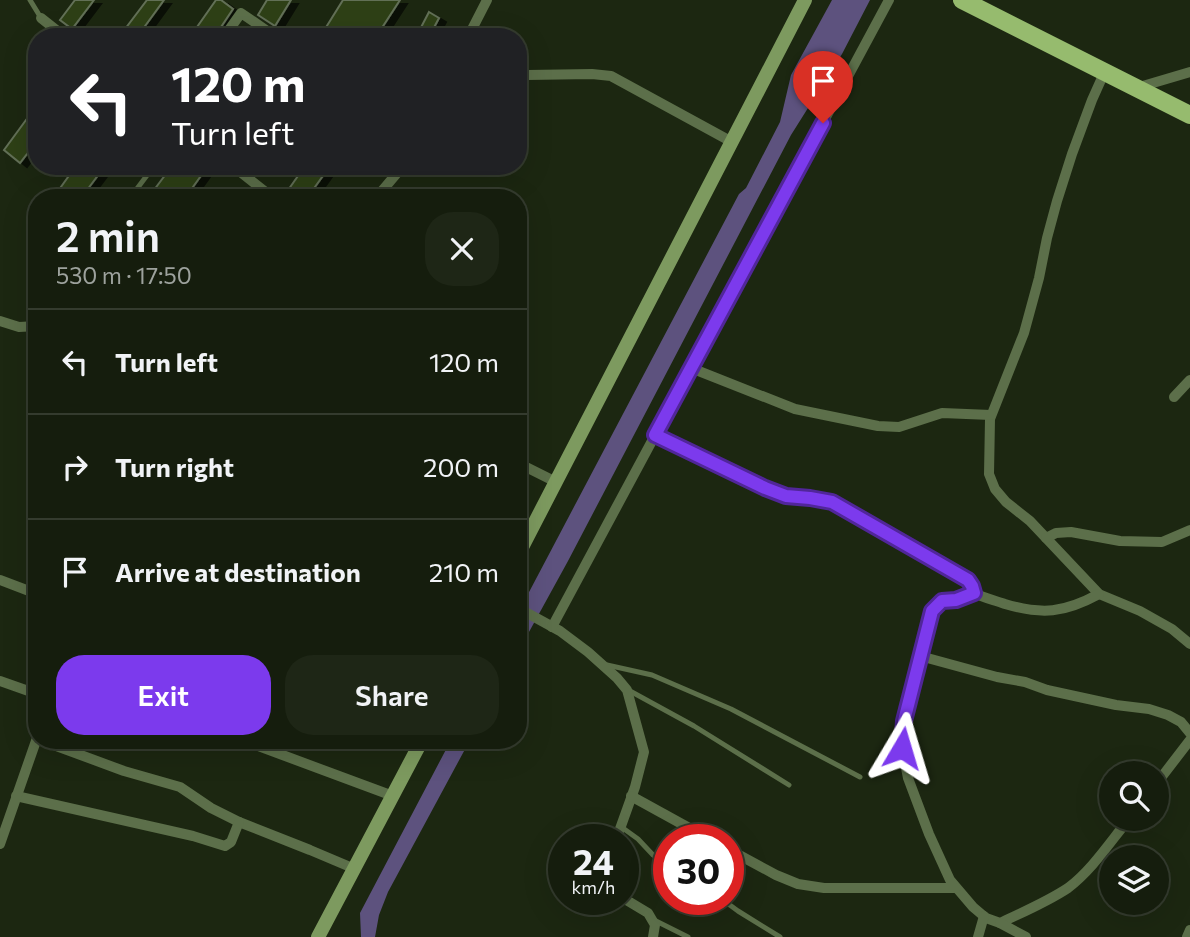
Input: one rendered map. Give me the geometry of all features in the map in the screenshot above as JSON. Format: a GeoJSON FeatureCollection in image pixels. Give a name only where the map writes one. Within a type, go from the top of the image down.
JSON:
{"type":"FeatureCollection","features":[{"type":"Feature","properties":{"kind":"main road"},"geometry":{"type":"LineString","coordinates":[[527,538],[805,0]]}},
{"type":"Feature","properties":{"kind":"main road"},"geometry":{"type":"LineString","coordinates":[[962,0],[1190,115]]}},
{"type":"Feature","properties":{"kind":"main road"},"geometry":{"type":"LineString","coordinates":[[318,937],[417,749]]}},
{"type":"Feature","properties":{"kind":"street"},"geometry":{"type":"LineString","coordinates":[[473,28],[487,0]]}},
{"type":"Feature","properties":{"kind":"street"},"geometry":{"type":"LineString","coordinates":[[552,627],[889,0]]}},
{"type":"Feature","properties":{"kind":"street"},"geometry":{"type":"LineString","coordinates":[[231,28],[242,13],[263,28]]}},
{"type":"Feature","properties":{"kind":"street"},"geometry":{"type":"LineString","coordinates":[[41,18],[54,28]]}},
{"type":"Feature","properties":{"kind":"street"},"geometry":{"type":"LineString","coordinates":[[1105,71],[1072,154],[1047,237],[1024,333],[991,415],[989,474],[995,489],[1099,594],[1140,611],[1172,629],[1190,644]]}},
{"type":"Feature","properties":{"kind":"street"},"geometry":{"type":"LineString","coordinates":[[1136,88],[1190,72]]}},
{"type":"Feature","properties":{"kind":"street"},"geometry":{"type":"LineString","coordinates":[[527,75],[611,76],[732,142]]}},
{"type":"Feature","properties":{"kind":"street"},"geometry":{"type":"LineString","coordinates":[[244,175],[262,189]]}},
{"type":"Feature","properties":{"kind":"street"},"geometry":{"type":"LineString","coordinates":[[384,189],[395,175]]}},
{"type":"Feature","properties":{"kind":"street"},"geometry":{"type":"LineString","coordinates":[[0,321],[19,327],[28,326]]}},
{"type":"Feature","properties":{"kind":"street"},"geometry":{"type":"LineString","coordinates":[[691,368],[795,409],[878,426],[899,427],[942,413],[991,415]]}},
{"type":"Feature","properties":{"kind":"street"},"geometry":{"type":"LineString","coordinates":[[1174,397],[1190,380]]}},
{"type":"Feature","properties":{"kind":"street"},"geometry":{"type":"LineString","coordinates":[[655,435],[786,496],[832,502],[968,580],[974,593],[981,597],[1024,609],[1050,611],[1072,607],[1099,594]]}},
{"type":"Feature","properties":{"kind":"street"},"geometry":{"type":"LineString","coordinates":[[527,468],[556,482]]}},
{"type":"Feature","properties":{"kind":"street"},"geometry":{"type":"LineString","coordinates":[[1046,538],[1056,533],[1071,532],[1121,541],[1162,542],[1190,530]]}},
{"type":"Feature","properties":{"kind":"street"},"geometry":{"type":"LineString","coordinates":[[0,580],[28,591]]}},
{"type":"Feature","properties":{"kind":"street"},"geometry":{"type":"LineString","coordinates":[[974,593],[956,600],[942,601],[932,611],[904,721],[902,748],[908,778],[950,880],[972,907],[1026,937]]}},
{"type":"Feature","properties":{"kind":"street"},"geometry":{"type":"LineString","coordinates":[[527,613],[560,631],[600,663],[627,690],[643,752],[621,824]]}},
{"type":"Feature","properties":{"kind":"street"},"geometry":{"type":"LineString","coordinates":[[920,656],[1047,690],[1116,705],[1149,709],[1181,722],[1190,733]]}},
{"type":"Feature","properties":{"kind":"street"},"geometry":{"type":"LineString","coordinates":[[0,681],[28,691]]}},
{"type":"Feature","properties":{"kind":"street"},"geometry":{"type":"LineString","coordinates":[[1169,767],[1190,740]]}},
{"type":"Feature","properties":{"kind":"street"},"geometry":{"type":"LineString","coordinates":[[0,844],[34,749]]}},
{"type":"Feature","properties":{"kind":"street"},"geometry":{"type":"LineString","coordinates":[[65,749],[124,771],[180,787],[211,808],[239,822],[355,869]]}},
{"type":"Feature","properties":{"kind":"street"},"geometry":{"type":"LineString","coordinates":[[267,749],[393,796]]}},
{"type":"Feature","properties":{"kind":"street"},"geometry":{"type":"LineString","coordinates":[[16,796],[193,836],[225,846],[231,842],[239,822]]}},
{"type":"Feature","properties":{"kind":"street"},"geometry":{"type":"LineString","coordinates":[[631,796],[682,824]]}},
{"type":"Feature","properties":{"kind":"street"},"geometry":{"type":"LineString","coordinates":[[0,806],[11,811]]}},
{"type":"Feature","properties":{"kind":"street"},"geometry":{"type":"LineString","coordinates":[[1000,923],[1036,907],[1069,887],[1091,866],[1119,831]]}},
{"type":"Feature","properties":{"kind":"street"},"geometry":{"type":"LineString","coordinates":[[744,858],[798,884],[824,888],[956,888]]}},
{"type":"Feature","properties":{"kind":"street"},"geometry":{"type":"LineString","coordinates":[[639,908],[648,913],[655,925],[653,937]]}},
{"type":"Feature","properties":{"kind":"street"},"geometry":{"type":"LineString","coordinates":[[978,937],[984,916]]}},
{"type":"Feature","properties":{"kind":"street"},"geometry":{"type":"LineString","coordinates":[[1187,937],[1190,930]]}},
{"type":"Feature","properties":{"kind":"lane"},"geometry":{"type":"LineString","coordinates":[[30,0],[41,18]]}},
{"type":"Feature","properties":{"kind":"lane"},"geometry":{"type":"LineString","coordinates":[[600,663],[652,675],[731,709],[860,777]]}},
{"type":"Feature","properties":{"kind":"lane"},"geometry":{"type":"LineString","coordinates":[[627,690],[694,726],[789,785]]}},
{"type":"Feature","properties":{"kind":"lane"},"geometry":{"type":"LineString","coordinates":[[639,840],[653,855]]}},
{"type":"Feature","properties":{"kind":"lane"},"geometry":{"type":"LineString","coordinates":[[744,915],[780,937]]}},
{"type":"Feature","properties":{"kind":"lane"},"geometry":{"type":"LineString","coordinates":[[651,918],[688,937]]}},
{"type":"Feature","properties":{"kind":"shaded area"},"geometry":{"type":"Polygon","coordinates":[[[832,0],[870,0],[842,54],[791,135],[527,636],[527,596],[739,194],[746,188],[780,122],[791,75],[832,0]]]}},
{"type":"Feature","properties":{"kind":"shaded area"},"geometry":{"type":"Polygon","coordinates":[[[446,749],[465,749],[388,892],[379,915],[375,937],[361,937],[360,913],[446,749]]]}},
{"type":"Feature","properties":{"kind":"building"},"geometry":{"type":"Polygon","coordinates":[[[75,0],[94,0],[73,28],[60,20],[75,0]]]}},
{"type":"Feature","properties":{"kind":"building"},"geometry":{"type":"Polygon","coordinates":[[[147,0],[164,0],[144,28],[126,28],[147,0]]]}},
{"type":"Feature","properties":{"kind":"building"},"geometry":{"type":"Polygon","coordinates":[[[216,0],[221,0],[233,9],[220,28],[196,28],[216,0]]]}},
{"type":"Feature","properties":{"kind":"building"},"geometry":{"type":"Polygon","coordinates":[[[267,0],[291,0],[275,26],[258,15],[267,0]]]}},
{"type":"Feature","properties":{"kind":"building"},"geometry":{"type":"Polygon","coordinates":[[[343,0],[400,0],[382,28],[326,28],[343,0]]]}},
{"type":"Feature","properties":{"kind":"building"},"geometry":{"type":"Polygon","coordinates":[[[429,12],[439,18],[434,28],[421,28],[429,12]]]}},
{"type":"Feature","properties":{"kind":"building"},"geometry":{"type":"Polygon","coordinates":[[[28,117],[28,153],[20,163],[4,150],[28,117]]]}},
{"type":"Feature","properties":{"kind":"building"},"geometry":{"type":"Polygon","coordinates":[[[70,175],[98,175],[88,189],[59,189],[70,175]]]}},
{"type":"Feature","properties":{"kind":"building"},"geometry":{"type":"Polygon","coordinates":[[[165,175],[202,175],[191,189],[155,189],[165,175]]]}},
{"type":"Feature","properties":{"kind":"building"},"geometry":{"type":"Polygon","coordinates":[[[299,175],[324,175],[313,189],[289,189],[299,175]]]}},
{"type":"Feature","properties":{"kind":"route"},"geometry":{"type":"LineString","coordinates":[[823,123],[655,435],[786,496],[832,502],[968,580],[974,593],[956,600],[942,601],[932,611],[904,721],[902,748]]}}]}
